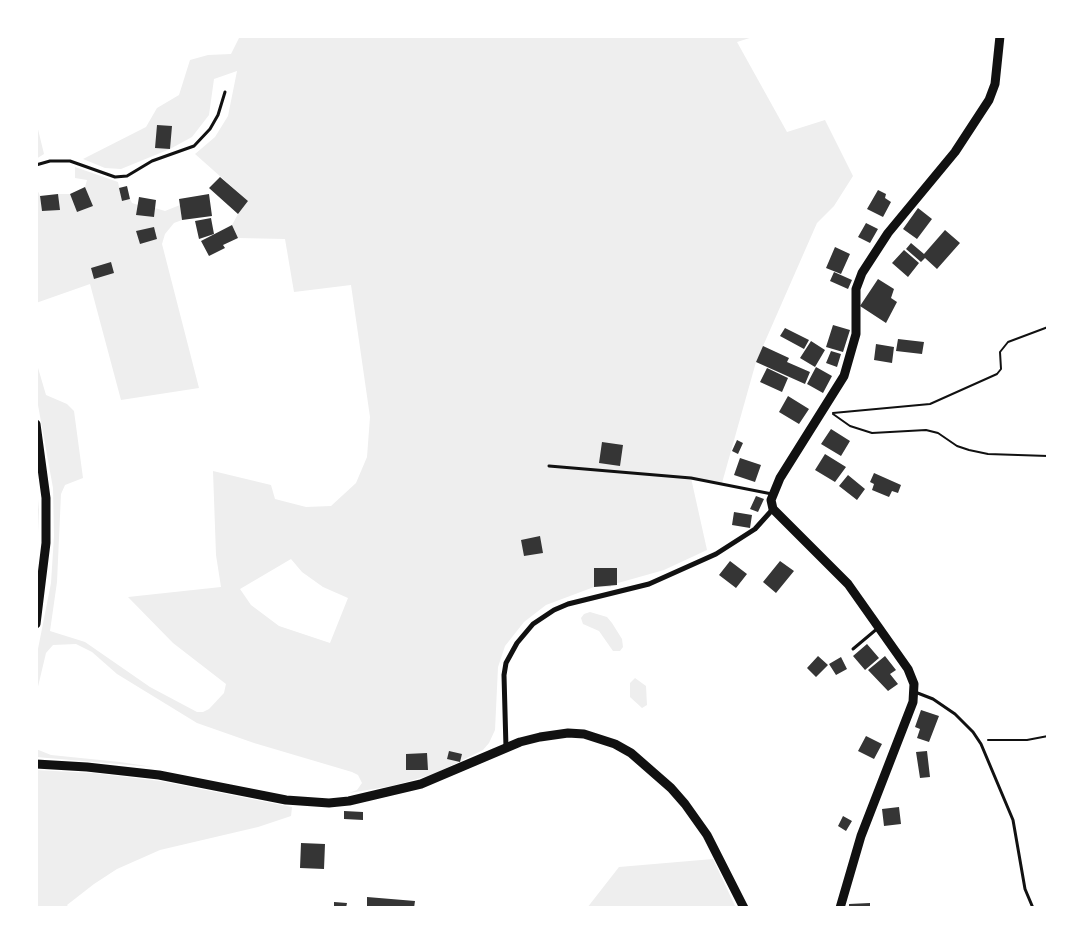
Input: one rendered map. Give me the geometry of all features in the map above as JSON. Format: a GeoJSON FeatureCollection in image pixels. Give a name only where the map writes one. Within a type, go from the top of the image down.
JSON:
{"type":"FeatureCollection","features":[{"type":"Feature","properties":{"kind":"street"},"geometry":{"type":"LineString","coordinates":[[840,908],[861,836],[910,711],[915,692],[908,669],[848,584],[773,509],[772,494],[844,376],[856,334],[856,289],[862,273],[888,233],[954,152],[989,100],[995,84],[1000,36]]}},
{"type":"Feature","properties":{"kind":"street"},"geometry":{"type":"LineString","coordinates":[[36,424],[46,498],[46,543],[43,584],[36,624]]}},
{"type":"Feature","properties":{"kind":"street"},"geometry":{"type":"LineString","coordinates":[[506,748],[504,675],[506,663],[517,643],[533,624],[554,610],[568,604],[649,584],[716,554],[755,529],[773,509]]}},
{"type":"Feature","properties":{"kind":"street"},"geometry":{"type":"LineString","coordinates":[[36,764],[87,767],[159,775],[286,800],[328,802],[349,801],[421,784],[506,748],[540,737],[568,733],[598,738],[631,753],[659,776],[686,804],[707,836],[744,908]]}},
{"type":"Feature","properties":{"kind":"lane"},"geometry":{"type":"LineString","coordinates":[[36,165],[50,161],[70,161],[115,177],[127,176],[152,162],[194,146],[210,129],[218,115],[225,92]]}},
{"type":"Feature","properties":{"kind":"lane"},"geometry":{"type":"LineString","coordinates":[[549,466],[691,478],[772,494]]}},
{"type":"Feature","properties":{"kind":"lane"},"geometry":{"type":"LineString","coordinates":[[854,649],[879,627]]}},
{"type":"Feature","properties":{"kind":"lane"},"geometry":{"type":"LineString","coordinates":[[915,692],[933,699],[949,710],[966,724],[978,740],[998,781],[1013,820],[1023,881],[1033,908]]}},
{"type":"Feature","properties":{"kind":"path"},"geometry":{"type":"LineString","coordinates":[[1048,326],[1008,342],[1000,352],[1001,369],[997,374],[930,404],[832,413],[861,431],[884,433],[926,430],[938,433],[957,446],[988,454],[1048,456]]}},
{"type":"Feature","properties":{"kind":"path"},"geometry":{"type":"LineString","coordinates":[[978,740],[1027,740],[1048,736]]}},
{"type":"Feature","properties":{"kind":"shaded area"},"geometry":{"type":"Polygon","coordinates":[[[240,36],[756,36],[737,42],[787,132],[825,120],[853,176],[834,206],[817,223],[756,362],[722,483],[691,478],[707,550],[664,570],[611,585],[611,587],[594,587],[546,605],[524,622],[505,646],[498,667],[495,730],[489,743],[483,750],[434,774],[392,786],[349,793],[357,790],[362,783],[358,775],[254,743],[197,723],[117,674],[92,652],[76,644],[53,645],[46,653],[36,695],[36,659],[51,583],[54,536],[53,488],[36,394],[36,361],[46,395],[67,404],[74,411],[83,478],[65,485],[61,494],[57,582],[50,631],[85,642],[150,687],[197,712],[209,709],[224,693],[226,684],[173,643],[128,597],[221,587],[216,555],[213,471],[271,485],[275,499],[306,507],[331,506],[356,483],[367,457],[370,417],[351,285],[294,292],[285,239],[238,238],[232,225],[248,201],[195,154],[215,137],[228,116],[237,71],[214,79],[209,115],[192,137],[170,149],[121,169],[105,168],[83,159],[146,127],[157,108],[179,95],[190,60],[208,55],[231,54],[240,36]],[[291,559],[240,589],[251,605],[279,626],[330,643],[348,598],[323,587],[302,572],[291,559]]]}},
{"type":"Feature","properties":{"kind":"shaded area"},"geometry":{"type":"Polygon","coordinates":[[[36,121],[44,154],[36,159],[36,121]]]}},
{"type":"Feature","properties":{"kind":"shaded area"},"geometry":{"type":"Polygon","coordinates":[[[75,167],[118,182],[122,201],[130,199],[132,203],[138,205],[137,215],[154,217],[155,208],[165,211],[180,205],[182,220],[174,223],[165,234],[162,244],[199,388],[121,400],[90,284],[36,303],[36,187],[40,196],[42,211],[59,209],[58,194],[70,194],[77,212],[93,206],[85,187],[87,180],[75,178],[75,167]]]}},
{"type":"Feature","properties":{"kind":"shaded area"},"geometry":{"type":"Polygon","coordinates":[[[36,478],[39,510],[36,579],[36,478]]]}},
{"type":"Feature","properties":{"kind":"shaded area"},"geometry":{"type":"Polygon","coordinates":[[[590,612],[607,617],[612,623],[622,639],[623,647],[620,651],[613,651],[599,631],[583,624],[581,618],[584,614],[590,612]]]}},
{"type":"Feature","properties":{"kind":"shaded area"},"geometry":{"type":"Polygon","coordinates":[[[635,678],[646,686],[647,705],[642,708],[630,697],[630,683],[635,678]]]}},
{"type":"Feature","properties":{"kind":"shaded area"},"geometry":{"type":"Polygon","coordinates":[[[36,749],[51,755],[153,767],[36,757],[36,749]]]}},
{"type":"Feature","properties":{"kind":"shaded area"},"geometry":{"type":"Polygon","coordinates":[[[36,770],[93,773],[160,781],[292,807],[291,816],[258,827],[160,850],[117,869],[67,905],[69,908],[36,908],[36,770]]]}},
{"type":"Feature","properties":{"kind":"shaded area"},"geometry":{"type":"Polygon","coordinates":[[[713,859],[736,908],[587,908],[619,867],[713,859]]]}},
{"type":"Feature","properties":{"kind":"building"},"geometry":{"type":"Polygon","coordinates":[[[157,125],[172,126],[170,149],[155,148],[157,125]]]}},
{"type":"Feature","properties":{"kind":"building"},"geometry":{"type":"Polygon","coordinates":[[[220,177],[248,201],[238,214],[209,188],[220,177]]]}},
{"type":"Feature","properties":{"kind":"building"},"geometry":{"type":"Polygon","coordinates":[[[127,186],[130,199],[122,201],[119,188],[127,186]]]}},
{"type":"Feature","properties":{"kind":"building"},"geometry":{"type":"Polygon","coordinates":[[[85,187],[93,206],[77,212],[70,194],[85,187]]]}},
{"type":"Feature","properties":{"kind":"building"},"geometry":{"type":"Polygon","coordinates":[[[878,190],[886,194],[885,198],[891,202],[883,217],[867,209],[878,190]]]}},
{"type":"Feature","properties":{"kind":"building"},"geometry":{"type":"Polygon","coordinates":[[[58,194],[60,210],[42,211],[40,196],[58,194]]]}},
{"type":"Feature","properties":{"kind":"building"},"geometry":{"type":"Polygon","coordinates":[[[209,194],[212,216],[182,220],[179,199],[209,194]]]}},
{"type":"Feature","properties":{"kind":"building"},"geometry":{"type":"Polygon","coordinates":[[[139,197],[156,200],[154,217],[136,215],[139,197]]]}},
{"type":"Feature","properties":{"kind":"building"},"geometry":{"type":"Polygon","coordinates":[[[918,208],[932,219],[917,239],[903,229],[918,208]]]}},
{"type":"Feature","properties":{"kind":"building"},"geometry":{"type":"Polygon","coordinates":[[[211,218],[214,234],[199,239],[195,221],[211,218]]]}},
{"type":"Feature","properties":{"kind":"building"},"geometry":{"type":"Polygon","coordinates":[[[866,223],[878,229],[870,243],[858,237],[866,223]]]}},
{"type":"Feature","properties":{"kind":"building"},"geometry":{"type":"Polygon","coordinates":[[[232,225],[238,238],[223,245],[225,248],[209,256],[201,241],[232,225]]]}},
{"type":"Feature","properties":{"kind":"building"},"geometry":{"type":"Polygon","coordinates":[[[154,227],[157,239],[140,244],[136,231],[154,227]]]}},
{"type":"Feature","properties":{"kind":"building"},"geometry":{"type":"Polygon","coordinates":[[[945,230],[960,243],[937,269],[925,258],[921,262],[906,249],[911,243],[924,254],[945,230]]]}},
{"type":"Feature","properties":{"kind":"building"},"geometry":{"type":"Polygon","coordinates":[[[835,247],[850,254],[841,274],[826,268],[835,247]]]}},
{"type":"Feature","properties":{"kind":"building"},"geometry":{"type":"Polygon","coordinates":[[[904,250],[919,263],[908,277],[892,263],[904,250]]]}},
{"type":"Feature","properties":{"kind":"building"},"geometry":{"type":"Polygon","coordinates":[[[111,262],[114,273],[94,279],[91,268],[111,262]]]}},
{"type":"Feature","properties":{"kind":"building"},"geometry":{"type":"Polygon","coordinates":[[[834,272],[852,280],[848,289],[830,281],[834,272]]]}},
{"type":"Feature","properties":{"kind":"building"},"geometry":{"type":"Polygon","coordinates":[[[878,279],[894,289],[891,298],[897,302],[886,323],[860,306],[878,279]]]}},
{"type":"Feature","properties":{"kind":"building"},"geometry":{"type":"Polygon","coordinates":[[[833,325],[850,330],[843,352],[826,347],[833,325]]]}},
{"type":"Feature","properties":{"kind":"building"},"geometry":{"type":"Polygon","coordinates":[[[785,328],[809,340],[804,349],[780,336],[785,328]]]}},
{"type":"Feature","properties":{"kind":"building"},"geometry":{"type":"Polygon","coordinates":[[[898,339],[924,342],[922,354],[896,351],[898,339]]]}},
{"type":"Feature","properties":{"kind":"building"},"geometry":{"type":"Polygon","coordinates":[[[811,341],[825,350],[815,367],[800,358],[811,341]]]}},
{"type":"Feature","properties":{"kind":"building"},"geometry":{"type":"Polygon","coordinates":[[[876,344],[894,347],[892,363],[874,360],[876,344]]]}},
{"type":"Feature","properties":{"kind":"building"},"geometry":{"type":"Polygon","coordinates":[[[763,346],[789,358],[787,362],[810,372],[805,384],[756,362],[763,346]]]}},
{"type":"Feature","properties":{"kind":"building"},"geometry":{"type":"Polygon","coordinates":[[[831,351],[841,354],[837,367],[826,363],[831,351]]]}},
{"type":"Feature","properties":{"kind":"building"},"geometry":{"type":"Polygon","coordinates":[[[816,367],[832,376],[823,393],[807,384],[816,367]]]}},
{"type":"Feature","properties":{"kind":"building"},"geometry":{"type":"Polygon","coordinates":[[[767,368],[788,378],[782,392],[760,382],[767,368]]]}},
{"type":"Feature","properties":{"kind":"building"},"geometry":{"type":"Polygon","coordinates":[[[788,396],[809,409],[799,424],[779,412],[788,396]]]}},
{"type":"Feature","properties":{"kind":"building"},"geometry":{"type":"Polygon","coordinates":[[[831,429],[850,441],[841,456],[821,444],[831,429]]]}},
{"type":"Feature","properties":{"kind":"building"},"geometry":{"type":"Polygon","coordinates":[[[737,440],[743,443],[738,454],[732,451],[737,440]]]}},
{"type":"Feature","properties":{"kind":"building"},"geometry":{"type":"Polygon","coordinates":[[[602,442],[623,445],[620,466],[599,463],[602,442]]]}},
{"type":"Feature","properties":{"kind":"building"},"geometry":{"type":"Polygon","coordinates":[[[825,454],[846,467],[835,482],[815,470],[825,454]]]}},
{"type":"Feature","properties":{"kind":"building"},"geometry":{"type":"Polygon","coordinates":[[[740,458],[761,465],[755,482],[734,475],[740,458]]]}},
{"type":"Feature","properties":{"kind":"building"},"geometry":{"type":"Polygon","coordinates":[[[874,473],[901,485],[898,493],[892,491],[889,497],[872,490],[874,484],[870,482],[874,473]]]}},
{"type":"Feature","properties":{"kind":"building"},"geometry":{"type":"Polygon","coordinates":[[[848,475],[865,489],[857,500],[839,486],[848,475]]]}},
{"type":"Feature","properties":{"kind":"building"},"geometry":{"type":"Polygon","coordinates":[[[756,496],[764,499],[758,512],[750,509],[756,496]]]}},
{"type":"Feature","properties":{"kind":"building"},"geometry":{"type":"Polygon","coordinates":[[[734,512],[752,515],[750,528],[732,525],[734,512]]]}},
{"type":"Feature","properties":{"kind":"building"},"geometry":{"type":"Polygon","coordinates":[[[540,536],[543,553],[524,556],[521,540],[540,536]]]}},
{"type":"Feature","properties":{"kind":"building"},"geometry":{"type":"Polygon","coordinates":[[[730,561],[747,574],[736,588],[719,575],[730,561]]]}},
{"type":"Feature","properties":{"kind":"building"},"geometry":{"type":"Polygon","coordinates":[[[780,561],[794,571],[776,593],[763,582],[780,561]]]}},
{"type":"Feature","properties":{"kind":"building"},"geometry":{"type":"Polygon","coordinates":[[[594,568],[617,568],[617,585],[594,587],[594,568]]]}},
{"type":"Feature","properties":{"kind":"building"},"geometry":{"type":"Polygon","coordinates":[[[867,644],[879,658],[865,670],[853,656],[867,644]]]}},
{"type":"Feature","properties":{"kind":"building"},"geometry":{"type":"Polygon","coordinates":[[[818,656],[828,665],[816,677],[807,668],[818,656]]]}},
{"type":"Feature","properties":{"kind":"building"},"geometry":{"type":"Polygon","coordinates":[[[885,656],[896,670],[890,674],[898,684],[888,691],[868,670],[885,656]]]}},
{"type":"Feature","properties":{"kind":"building"},"geometry":{"type":"Polygon","coordinates":[[[841,657],[847,669],[836,675],[829,664],[841,657]]]}},
{"type":"Feature","properties":{"kind":"building"},"geometry":{"type":"Polygon","coordinates":[[[921,710],[939,716],[929,742],[917,738],[920,729],[915,727],[921,710]]]}},
{"type":"Feature","properties":{"kind":"building"},"geometry":{"type":"Polygon","coordinates":[[[866,736],[882,744],[874,759],[858,751],[866,736]]]}},
{"type":"Feature","properties":{"kind":"building"},"geometry":{"type":"Polygon","coordinates":[[[449,751],[462,754],[460,762],[447,759],[449,751]]]}},
{"type":"Feature","properties":{"kind":"building"},"geometry":{"type":"Polygon","coordinates":[[[927,751],[930,777],[920,778],[916,752],[927,751]]]}},
{"type":"Feature","properties":{"kind":"building"},"geometry":{"type":"Polygon","coordinates":[[[427,753],[428,770],[406,770],[406,754],[427,753]]]}},
{"type":"Feature","properties":{"kind":"building"},"geometry":{"type":"Polygon","coordinates":[[[899,807],[901,824],[884,826],[882,809],[899,807]]]}},
{"type":"Feature","properties":{"kind":"building"},"geometry":{"type":"Polygon","coordinates":[[[344,811],[363,812],[363,820],[344,819],[344,811]]]}},
{"type":"Feature","properties":{"kind":"building"},"geometry":{"type":"Polygon","coordinates":[[[843,816],[852,821],[846,831],[838,826],[843,816]]]}},
{"type":"Feature","properties":{"kind":"building"},"geometry":{"type":"Polygon","coordinates":[[[301,843],[325,844],[324,869],[300,868],[301,843]]]}},
{"type":"Feature","properties":{"kind":"building"},"geometry":{"type":"Polygon","coordinates":[[[367,897],[415,901],[414,908],[367,908],[367,897]]]}},
{"type":"Feature","properties":{"kind":"building"},"geometry":{"type":"Polygon","coordinates":[[[334,902],[347,903],[346,908],[334,908],[334,902]]]}},
{"type":"Feature","properties":{"kind":"building"},"geometry":{"type":"Polygon","coordinates":[[[870,903],[870,908],[849,908],[849,904],[870,903]]]}}]}
